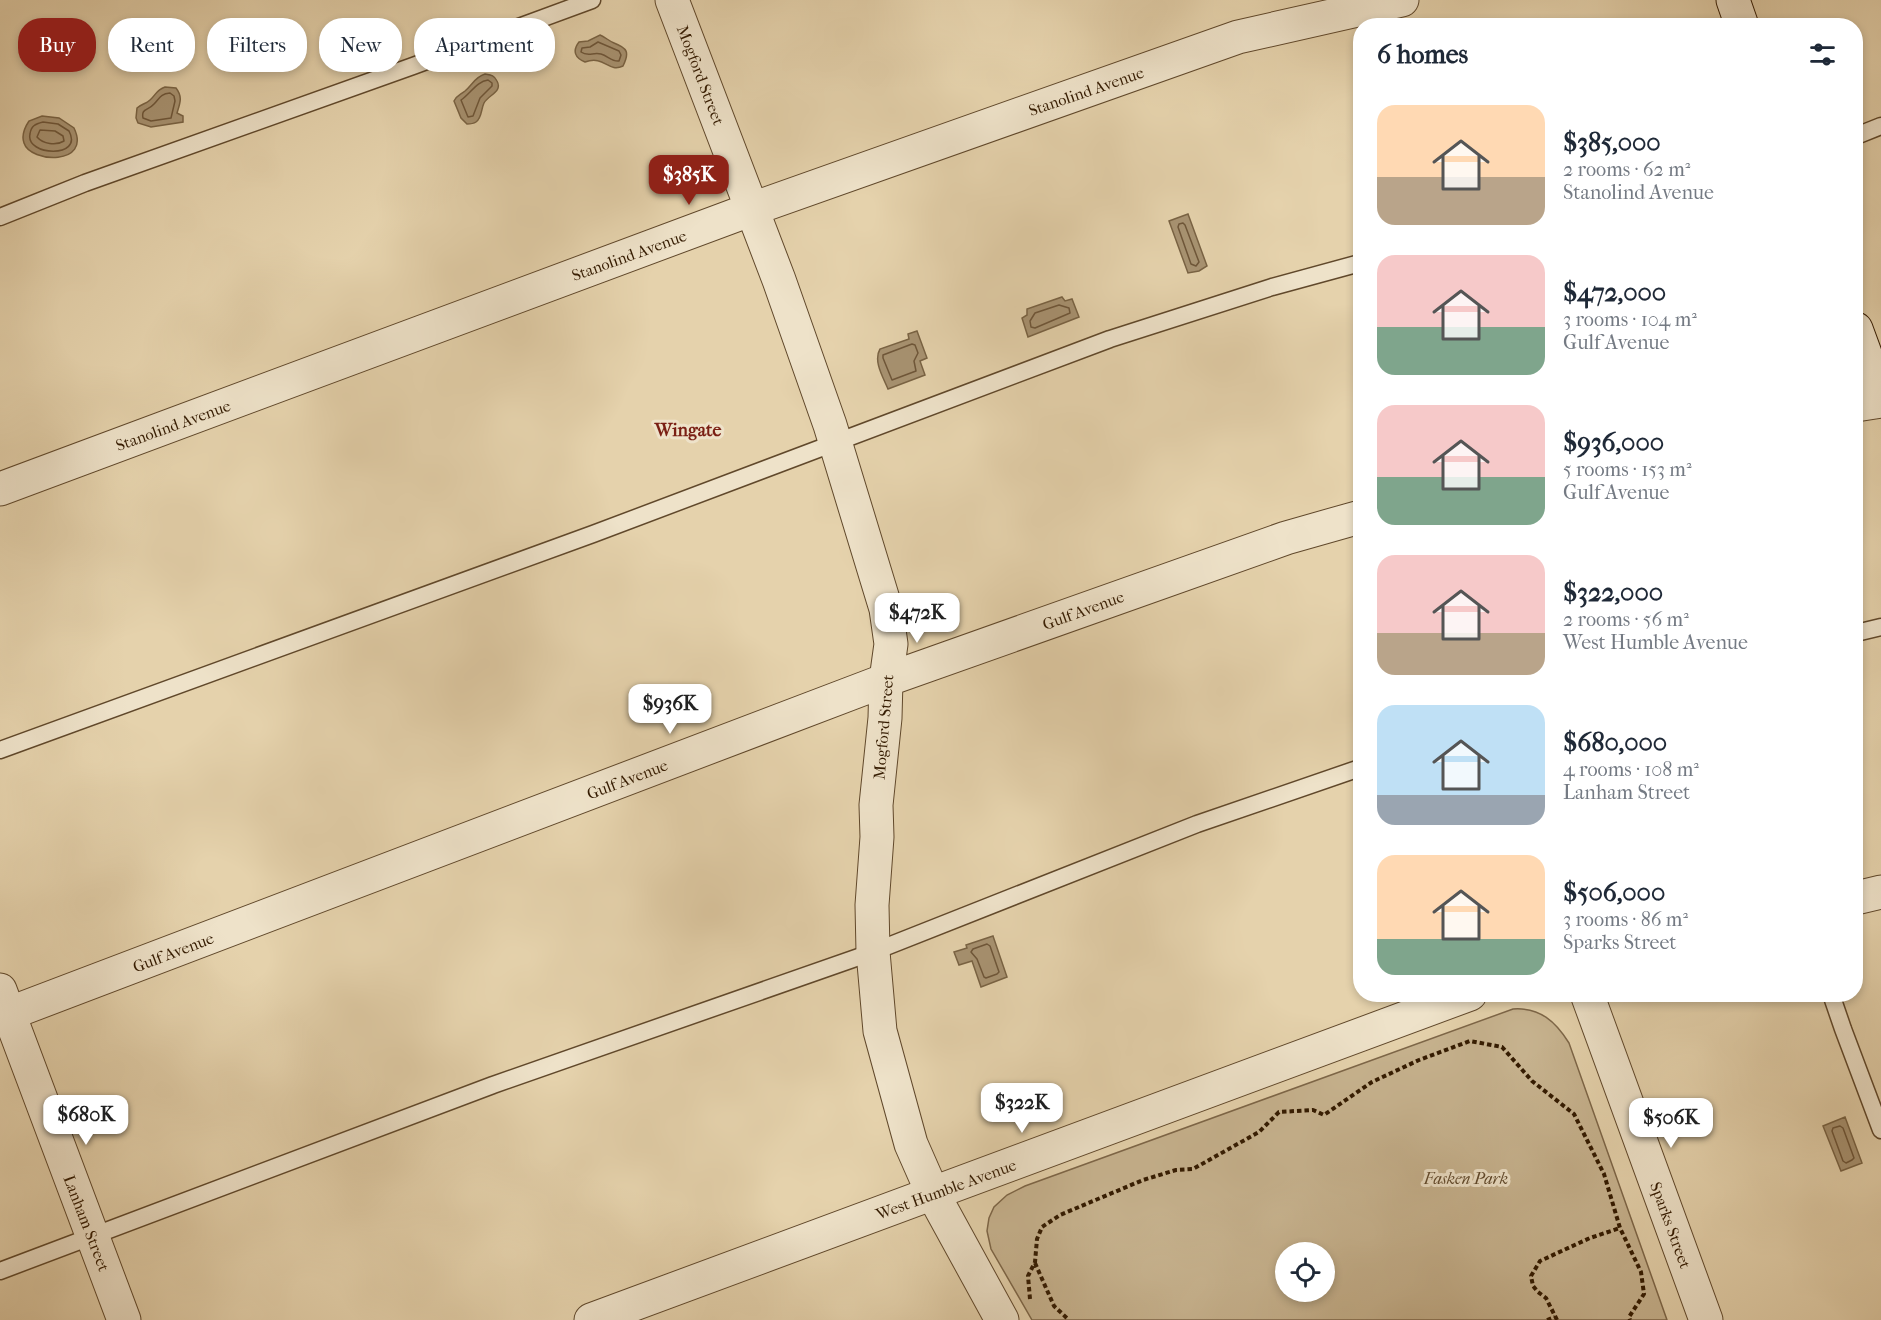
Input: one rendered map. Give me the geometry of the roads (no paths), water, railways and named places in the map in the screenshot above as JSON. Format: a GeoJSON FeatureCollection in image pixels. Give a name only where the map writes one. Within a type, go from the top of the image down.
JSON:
{"type":"FeatureCollection","features":[{"type":"Feature","properties":{"kind":"street","name":"Mogford Street"},"geometry":{"type":"LineString","coordinates":[[672,0],[779,280],[836,443],[886,609],[891,644],[876,805],[877,837],[872,905],[873,952],[880,1031],[888,1064],[911,1144],[933,1194],[1016,1314]]}},
{"type":"Feature","properties":{"kind":"street","name":"Stanolind Avenue"},"geometry":{"type":"LineString","coordinates":[[0,489],[752,209],[1238,37],[1402,0]]}},
{"type":"Feature","properties":{"kind":"street"},"geometry":{"type":"LineString","coordinates":[[1733,0],[1739,18]]}},
{"type":"Feature","properties":{"kind":"street"},"geometry":{"type":"LineString","coordinates":[[1863,349],[1881,399],[1863,403]]}},
{"type":"Feature","properties":{"kind":"street","name":"Gulf Avenue"},"geometry":{"type":"LineString","coordinates":[[3,1007],[886,680],[1286,538],[1353,519]]}},
{"type":"Feature","properties":{"kind":"street"},"geometry":{"type":"LineString","coordinates":[[1863,896],[1881,892]]}},
{"type":"Feature","properties":{"kind":"street","name":"West Humble Avenue"},"geometry":{"type":"LineString","coordinates":[[591,1320],[1449,1002]]}},
{"type":"Feature","properties":{"kind":"street","name":"Sparks Street"},"geometry":{"type":"LineString","coordinates":[[1590,1002],[1706,1320]]}},
{"type":"Feature","properties":{"kind":"street","name":"Lanham Street"},"geometry":{"type":"LineString","coordinates":[[3,1007],[124,1320]]}},
{"type":"Feature","properties":{"kind":"lane"},"geometry":{"type":"LineString","coordinates":[[0,218],[86,183],[592,0]]}},
{"type":"Feature","properties":{"kind":"lane"},"geometry":{"type":"LineString","coordinates":[[1863,133],[1881,126]]}},
{"type":"Feature","properties":{"kind":"lane"},"geometry":{"type":"LineString","coordinates":[[0,750],[593,534],[1110,339],[1272,287],[1353,265]]}},
{"type":"Feature","properties":{"kind":"lane"},"geometry":{"type":"LineString","coordinates":[[1863,631],[1881,627]]}},
{"type":"Feature","properties":{"kind":"lane"},"geometry":{"type":"LineString","coordinates":[[0,1271],[493,1084],[873,952],[1197,824],[1353,770]]}},
{"type":"Feature","properties":{"kind":"lane"},"geometry":{"type":"LineString","coordinates":[[1834,1002],[1881,1130]]}},
{"type":"Feature","properties":{"kind":"water"},"geometry":{"type":"Polygon","coordinates":[[[600,35],[626,51],[623,66],[618,68],[592,60],[585,62],[577,56],[575,51],[579,42],[588,41],[600,35]]]}},
{"type":"Feature","properties":{"kind":"water"},"geometry":{"type":"Polygon","coordinates":[[[485,74],[495,78],[498,85],[497,91],[484,103],[478,120],[467,124],[461,118],[454,101],[476,79],[485,74]]]}},
{"type":"Feature","properties":{"kind":"water"},"geometry":{"type":"Polygon","coordinates":[[[165,87],[176,88],[180,94],[177,113],[183,116],[183,122],[151,127],[138,123],[137,108],[165,87]]]}},
{"type":"Feature","properties":{"kind":"water"},"geometry":{"type":"Polygon","coordinates":[[[42,116],[59,118],[74,128],[77,140],[75,149],[68,155],[47,157],[29,150],[24,143],[23,134],[29,121],[42,116]]]}},
{"type":"Feature","properties":{"kind":"water"},"geometry":{"type":"Polygon","coordinates":[[[1188,214],[1207,266],[1199,271],[1188,273],[1169,221],[1188,214]]]}},
{"type":"Feature","properties":{"kind":"water"},"geometry":{"type":"Polygon","coordinates":[[[1062,297],[1065,301],[1072,299],[1079,317],[1028,337],[1022,318],[1027,315],[1027,309],[1062,297]]]}},
{"type":"Feature","properties":{"kind":"water"},"geometry":{"type":"Polygon","coordinates":[[[917,331],[927,358],[920,361],[925,375],[888,389],[878,364],[880,349],[909,339],[908,334],[917,331]]]}},
{"type":"Feature","properties":{"kind":"water"},"geometry":{"type":"Polygon","coordinates":[[[993,936],[1007,977],[981,987],[972,961],[959,965],[954,952],[967,948],[966,945],[993,936]]]}},
{"type":"Feature","properties":{"kind":"water"},"geometry":{"type":"Polygon","coordinates":[[[1845,1117],[1862,1163],[1841,1171],[1823,1126],[1845,1117]]]}},
{"type":"Feature","properties":{"kind":"district","name":"Wingate"},"geometry":{"type":"Point","coordinates":[688,430]}},
{"type":"Feature","properties":{"kind":"park label","name":"Fasken Park"},"geometry":{"type":"Point","coordinates":[1466,1178]}}]}
